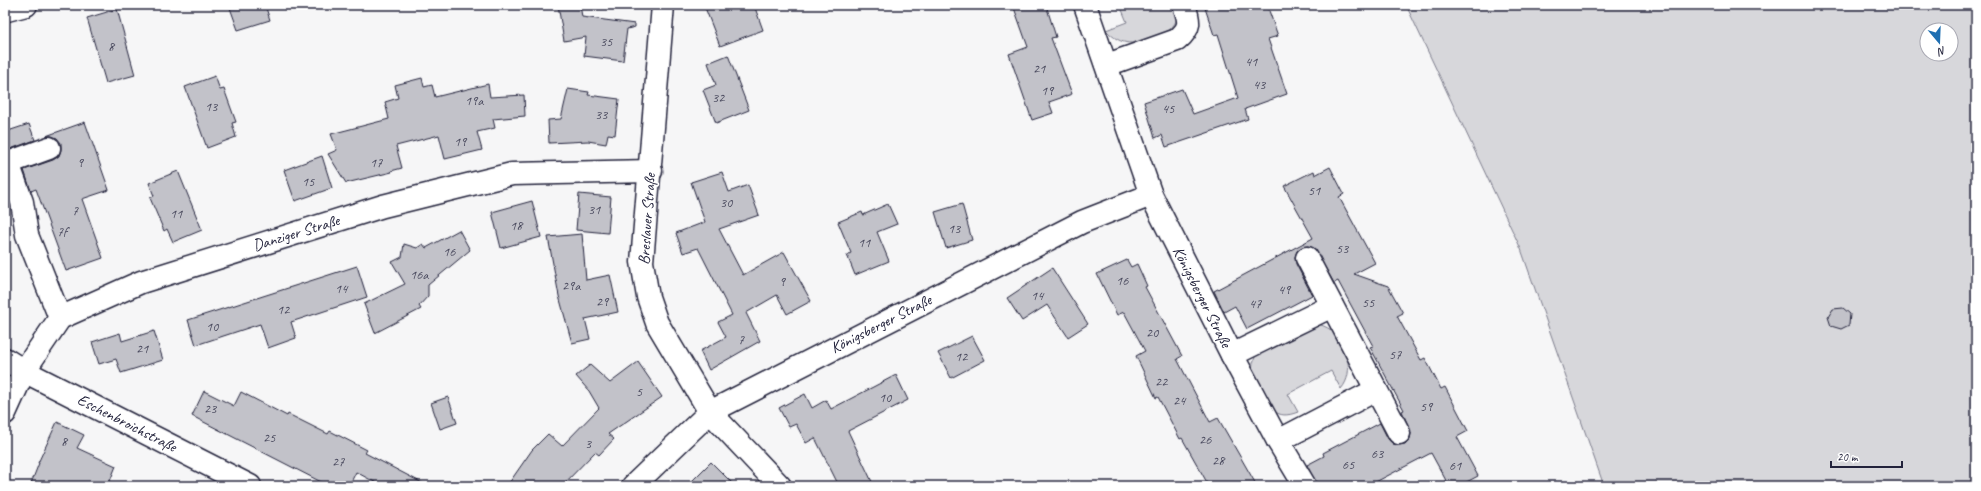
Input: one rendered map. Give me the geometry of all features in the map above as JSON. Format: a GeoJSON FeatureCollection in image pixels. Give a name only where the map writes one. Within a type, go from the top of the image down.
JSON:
{"type":"FeatureCollection","features":[{"type":"Feature","properties":{"kind":"street"},"geometry":{"type":"LineString","coordinates":[[6,5],[7,10],[26,5]]}},
{"type":"Feature","properties":{"kind":"street","name":"Breslauer Straße"},"geometry":{"type":"LineString","coordinates":[[663,5],[651,170],[642,262],[648,298],[657,323],[710,412],[780,486]]}},
{"type":"Feature","properties":{"kind":"street","name":"Königsberger Straße"},"geometry":{"type":"LineString","coordinates":[[1085,5],[1151,195],[1232,355],[1278,441],[1305,486]]}},
{"type":"Feature","properties":{"kind":"street"},"geometry":{"type":"LineString","coordinates":[[1107,65],[1177,40],[1185,33],[1190,20],[1184,5]]}},
{"type":"Feature","properties":{"kind":"street"},"geometry":{"type":"LineString","coordinates":[[5,413],[24,371],[60,318],[27,235],[22,202],[6,164],[49,148]]}},
{"type":"Feature","properties":{"kind":"street","name":"Danziger Straße"},"geometry":{"type":"LineString","coordinates":[[60,318],[141,282],[382,206],[512,174],[651,170]]}},
{"type":"Feature","properties":{"kind":"street","name":"Königsberger Straße"},"geometry":{"type":"LineString","coordinates":[[633,486],[710,412],[1082,222],[1151,195]]}},
{"type":"Feature","properties":{"kind":"street"},"geometry":{"type":"LineString","coordinates":[[1307,258],[1399,433]]}},
{"type":"Feature","properties":{"kind":"street","name":"Königsberger Straße"},"geometry":{"type":"LineString","coordinates":[[1232,355],[1332,306]]}},
{"type":"Feature","properties":{"kind":"street","name":"Eschenbroichstraße"},"geometry":{"type":"LineString","coordinates":[[5,359],[24,371],[250,486]]}},
{"type":"Feature","properties":{"kind":"street"},"geometry":{"type":"LineString","coordinates":[[1278,441],[1376,390]]}},
{"type":"Feature","properties":{"kind":"shaded area"},"geometry":{"type":"Polygon","coordinates":[[[1120,5],[1179,5],[1178,16],[1173,26],[1162,34],[1141,42],[1123,42],[1112,36],[1106,30],[1127,22],[1120,5]]]}},
{"type":"Feature","properties":{"kind":"shaded area"},"geometry":{"type":"Polygon","coordinates":[[[1406,5],[1976,5],[1976,486],[1604,486],[1521,249],[1406,5]]]}},
{"type":"Feature","properties":{"kind":"shaded area"},"geometry":{"type":"Polygon","coordinates":[[[1316,323],[1331,330],[1341,342],[1345,350],[1348,374],[1345,382],[1341,389],[1331,371],[1288,394],[1298,412],[1284,415],[1279,414],[1268,403],[1253,377],[1252,367],[1256,354],[1316,323]]]}},
{"type":"Feature","properties":{"kind":"building"},"geometry":{"type":"Polygon","coordinates":[[[229,5],[265,5],[270,20],[238,30],[229,5]]]}},
{"type":"Feature","properties":{"kind":"building"},"geometry":{"type":"Polygon","coordinates":[[[558,5],[580,5],[582,17],[635,24],[635,27],[627,29],[623,61],[584,56],[586,37],[564,41],[558,5]]]}},
{"type":"Feature","properties":{"kind":"building"},"geometry":{"type":"Polygon","coordinates":[[[704,5],[754,5],[763,30],[720,46],[704,5]]]}},
{"type":"Feature","properties":{"kind":"building"},"geometry":{"type":"Polygon","coordinates":[[[1013,5],[1046,5],[1056,37],[1051,38],[1072,94],[1049,102],[1053,113],[1032,120],[1009,54],[1028,47],[1013,5]]]}},
{"type":"Feature","properties":{"kind":"building"},"geometry":{"type":"Polygon","coordinates":[[[1204,5],[1267,5],[1278,36],[1268,39],[1287,94],[1245,109],[1248,119],[1166,147],[1162,135],[1155,138],[1144,102],[1182,89],[1193,114],[1238,98],[1218,34],[1214,35],[1204,5]]]}},
{"type":"Feature","properties":{"kind":"building"},"geometry":{"type":"Polygon","coordinates":[[[117,9],[135,75],[106,83],[87,18],[117,9]]]}},
{"type":"Feature","properties":{"kind":"building"},"geometry":{"type":"Polygon","coordinates":[[[728,55],[749,110],[716,123],[703,90],[716,85],[708,63],[728,55]]]}},
{"type":"Feature","properties":{"kind":"building"},"geometry":{"type":"Polygon","coordinates":[[[215,76],[220,90],[224,89],[236,122],[232,123],[236,137],[207,148],[185,87],[215,76]]]}},
{"type":"Feature","properties":{"kind":"building"},"geometry":{"type":"Polygon","coordinates":[[[422,78],[424,87],[432,85],[435,97],[488,84],[490,97],[524,95],[525,116],[493,119],[495,128],[477,132],[482,150],[445,159],[439,135],[396,146],[402,168],[391,171],[392,172],[346,183],[328,154],[337,150],[331,134],[389,119],[385,102],[398,98],[395,85],[422,78]]]}},
{"type":"Feature","properties":{"kind":"building"},"geometry":{"type":"Polygon","coordinates":[[[568,89],[589,92],[588,95],[619,99],[615,135],[608,134],[606,144],[588,141],[549,143],[548,120],[561,119],[568,89]]]}},
{"type":"Feature","properties":{"kind":"building"},"geometry":{"type":"Polygon","coordinates":[[[85,122],[109,190],[82,199],[103,258],[66,271],[36,189],[31,191],[24,170],[53,160],[59,156],[61,143],[57,138],[46,136],[85,122]]]}},
{"type":"Feature","properties":{"kind":"building"},"geometry":{"type":"Polygon","coordinates":[[[29,124],[35,140],[5,151],[5,132],[29,124]]]}},
{"type":"Feature","properties":{"kind":"building"},"geometry":{"type":"Polygon","coordinates":[[[322,156],[332,188],[295,201],[284,170],[322,156]]]}},
{"type":"Feature","properties":{"kind":"building"},"geometry":{"type":"Polygon","coordinates":[[[1330,167],[1344,194],[1339,197],[1375,263],[1354,274],[1388,286],[1403,313],[1397,316],[1421,360],[1425,358],[1441,389],[1445,387],[1468,431],[1457,437],[1478,476],[1459,486],[1449,486],[1431,453],[1368,486],[1317,486],[1307,465],[1324,456],[1323,453],[1380,423],[1388,439],[1393,444],[1405,444],[1410,439],[1411,433],[1402,411],[1404,410],[1370,347],[1373,346],[1338,281],[1334,283],[1314,248],[1308,246],[1302,247],[1297,251],[1295,257],[1296,264],[1312,295],[1247,329],[1235,306],[1224,312],[1214,291],[1313,238],[1284,186],[1314,171],[1315,175],[1330,167]]]}},
{"type":"Feature","properties":{"kind":"building"},"geometry":{"type":"Polygon","coordinates":[[[178,171],[202,230],[173,242],[167,229],[164,231],[150,198],[154,196],[149,183],[178,171]]]}},
{"type":"Feature","properties":{"kind":"building"},"geometry":{"type":"Polygon","coordinates":[[[722,172],[729,192],[748,185],[759,215],[719,229],[743,275],[784,252],[811,301],[787,314],[777,295],[746,313],[760,341],[709,370],[700,351],[726,337],[718,322],[732,315],[698,248],[683,253],[676,233],[705,222],[691,182],[722,172]]]}},
{"type":"Feature","properties":{"kind":"building"},"geometry":{"type":"Polygon","coordinates":[[[579,194],[611,197],[608,233],[576,230],[579,194]]]}},
{"type":"Feature","properties":{"kind":"building"},"geometry":{"type":"Polygon","coordinates":[[[532,201],[541,237],[501,248],[492,212],[532,201]]]}},
{"type":"Feature","properties":{"kind":"building"},"geometry":{"type":"Polygon","coordinates":[[[888,204],[897,224],[877,232],[889,261],[855,275],[847,255],[851,253],[838,222],[862,212],[863,215],[888,204]]]}},
{"type":"Feature","properties":{"kind":"building"},"geometry":{"type":"Polygon","coordinates":[[[962,204],[972,240],[946,248],[935,212],[962,204]]]}},
{"type":"Feature","properties":{"kind":"building"},"geometry":{"type":"Polygon","coordinates":[[[459,230],[470,250],[428,285],[428,296],[419,306],[421,309],[375,333],[364,304],[405,284],[392,262],[402,257],[404,244],[417,248],[423,244],[426,248],[459,230]]]}},
{"type":"Feature","properties":{"kind":"building"},"geometry":{"type":"Polygon","coordinates":[[[582,234],[586,280],[610,275],[618,312],[585,319],[590,339],[572,343],[559,296],[548,237],[582,234]]]}},
{"type":"Feature","properties":{"kind":"building"},"geometry":{"type":"Polygon","coordinates":[[[1127,260],[1131,267],[1137,264],[1147,286],[1145,287],[1182,356],[1177,359],[1210,422],[1218,418],[1257,486],[1209,486],[1182,438],[1180,439],[1158,397],[1156,398],[1136,356],[1145,351],[1124,312],[1117,315],[1097,274],[1127,260]]]}},
{"type":"Feature","properties":{"kind":"building"},"geometry":{"type":"Polygon","coordinates":[[[357,266],[367,297],[291,322],[296,338],[268,348],[260,324],[196,345],[188,320],[357,266]]]}},
{"type":"Feature","properties":{"kind":"building"},"geometry":{"type":"Polygon","coordinates":[[[1052,268],[1088,324],[1068,337],[1047,305],[1022,321],[1007,298],[1052,268]]]}},
{"type":"Feature","properties":{"kind":"building"},"geometry":{"type":"Polygon","coordinates":[[[1843,308],[1850,314],[1849,325],[1841,329],[1831,326],[1828,317],[1833,309],[1843,308]]]}},
{"type":"Feature","properties":{"kind":"building"},"geometry":{"type":"Polygon","coordinates":[[[154,331],[163,360],[121,373],[116,359],[99,364],[92,342],[120,333],[122,341],[154,331]]]}},
{"type":"Feature","properties":{"kind":"building"},"geometry":{"type":"Polygon","coordinates":[[[972,336],[985,360],[951,378],[938,353],[972,336]]]}},
{"type":"Feature","properties":{"kind":"building"},"geometry":{"type":"Polygon","coordinates":[[[638,362],[662,397],[608,434],[614,439],[599,455],[595,452],[562,486],[507,486],[532,450],[548,434],[562,446],[599,408],[589,391],[576,376],[590,365],[610,383],[638,362]]]}},
{"type":"Feature","properties":{"kind":"building"},"geometry":{"type":"Polygon","coordinates":[[[896,375],[908,400],[848,431],[874,486],[839,486],[815,438],[806,443],[796,424],[789,427],[779,408],[805,394],[812,408],[826,400],[831,409],[896,375]]]}},
{"type":"Feature","properties":{"kind":"building"},"geometry":{"type":"Polygon","coordinates":[[[204,391],[234,406],[241,392],[287,416],[288,414],[328,434],[330,431],[367,450],[365,453],[428,486],[382,486],[356,472],[349,486],[329,486],[192,416],[204,391]]]}},
{"type":"Feature","properties":{"kind":"building"},"geometry":{"type":"Polygon","coordinates":[[[448,397],[457,423],[440,429],[431,403],[448,397]]]}},
{"type":"Feature","properties":{"kind":"building"},"geometry":{"type":"Polygon","coordinates":[[[57,422],[84,435],[77,448],[116,466],[108,486],[30,486],[38,463],[57,422]]]}},
{"type":"Feature","properties":{"kind":"building"},"geometry":{"type":"Polygon","coordinates":[[[711,462],[735,486],[687,486],[711,462]]]}}]}
